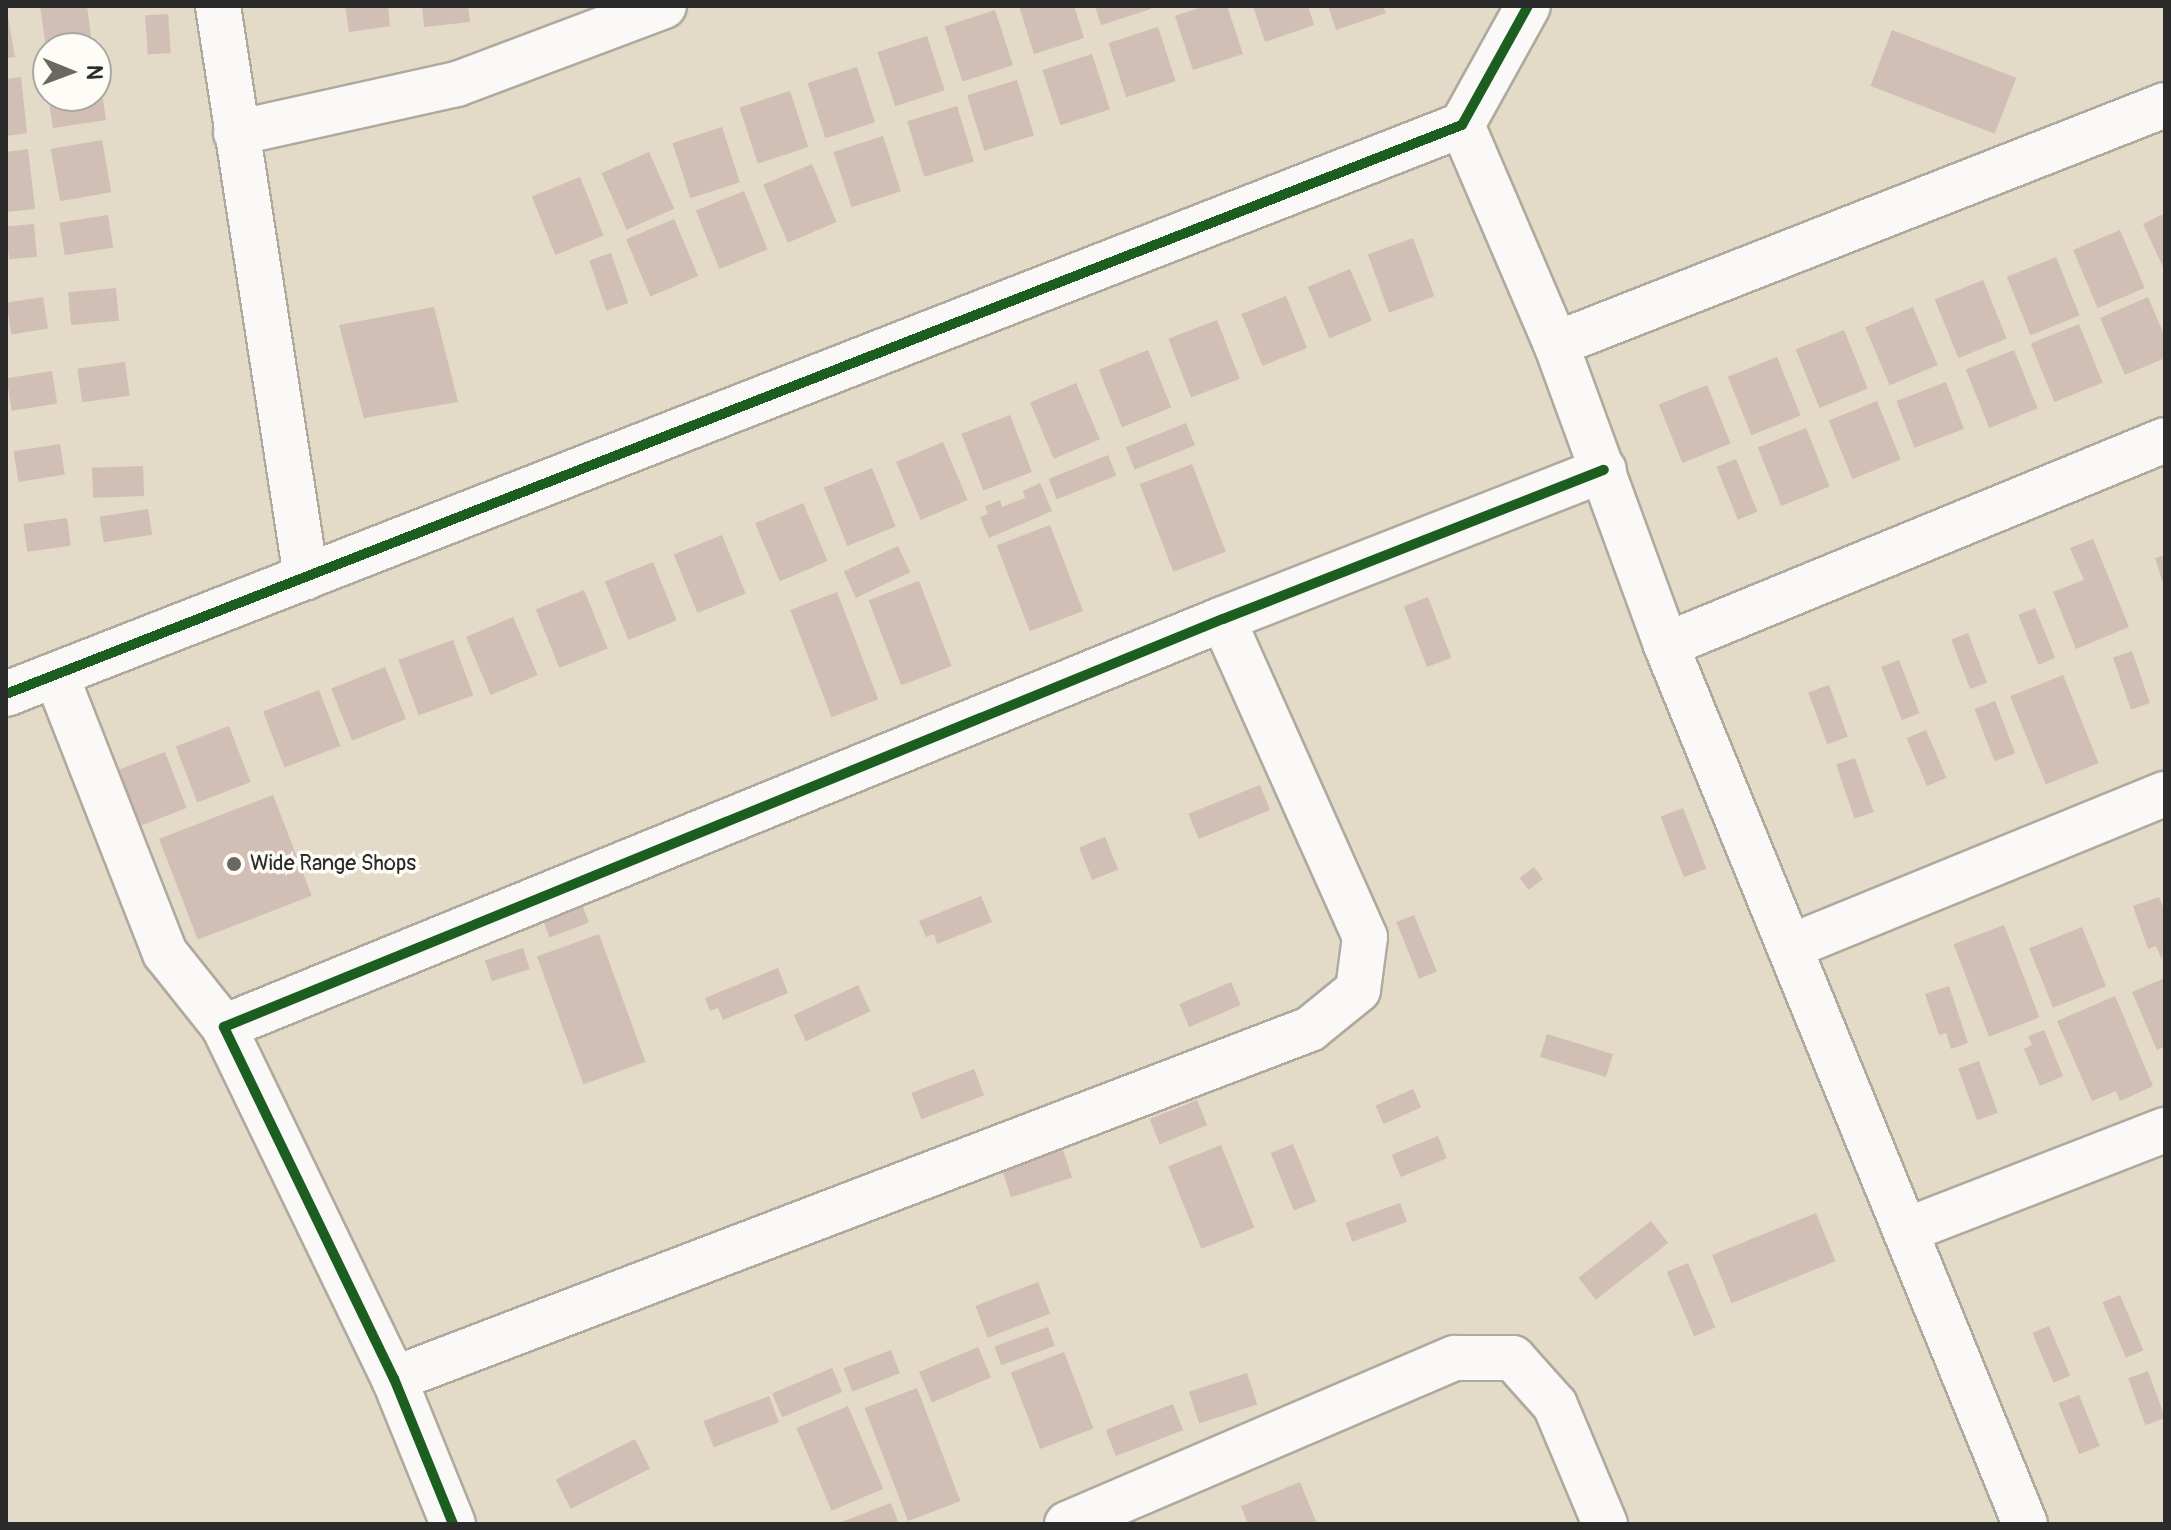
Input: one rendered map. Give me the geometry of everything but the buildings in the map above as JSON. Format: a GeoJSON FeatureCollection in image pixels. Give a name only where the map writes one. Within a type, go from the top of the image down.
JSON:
{"type":"FeatureCollection","features":[{"type":"Feature","properties":{"kind":"street"},"geometry":{"type":"LineString","coordinates":[[218,6],[306,577]]}},
{"type":"Feature","properties":{"kind":"street"},"geometry":{"type":"LineString","coordinates":[[236,133],[457,84],[608,16],[664,6]]}},
{"type":"Feature","properties":{"kind":"street"},"geometry":{"type":"LineString","coordinates":[[6,694],[1462,125],[1528,6]]}},
{"type":"Feature","properties":{"kind":"street"},"geometry":{"type":"LineString","coordinates":[[1556,344],[2165,105]]}},
{"type":"Feature","properties":{"kind":"street"},"geometry":{"type":"LineString","coordinates":[[1462,125],[1556,344],[1666,645],[1792,946],[2025,1524]]}},
{"type":"Feature","properties":{"kind":"street"},"geometry":{"type":"LineString","coordinates":[[1666,645],[2165,440]]}},
{"type":"Feature","properties":{"kind":"street"},"geometry":{"type":"LineString","coordinates":[[224,1027],[1223,619],[1604,470]]}},
{"type":"Feature","properties":{"kind":"street"},"geometry":{"type":"LineString","coordinates":[[394,1379],[1310,1029],[1358,990],[1365,937],[1223,619]]}},
{"type":"Feature","properties":{"kind":"street"},"geometry":{"type":"LineString","coordinates":[[56,675],[159,941],[224,1027],[394,1379],[453,1524]]}},
{"type":"Feature","properties":{"kind":"street"},"geometry":{"type":"LineString","coordinates":[[1792,946],[2165,794]]}},
{"type":"Feature","properties":{"kind":"street"},"geometry":{"type":"LineString","coordinates":[[1907,1230],[2165,1130]]}},
{"type":"Feature","properties":{"kind":"street"},"geometry":{"type":"LineString","coordinates":[[1067,1524],[1455,1358],[1513,1358],[1555,1405],[1605,1524]]}},
{"type":"Feature","properties":{"kind":"cycle path"},"geometry":{"type":"LineString","coordinates":[[6,694],[1462,125],[1528,6]]}},
{"type":"Feature","properties":{"kind":"cycle path"},"geometry":{"type":"LineString","coordinates":[[453,1524],[394,1379],[224,1027],[1223,619],[1604,470]]}},
{"type":"Feature","properties":{"kind":"place","name":"Wide Range Shops"},"geometry":{"type":"Point","coordinates":[234,864]}}]}
